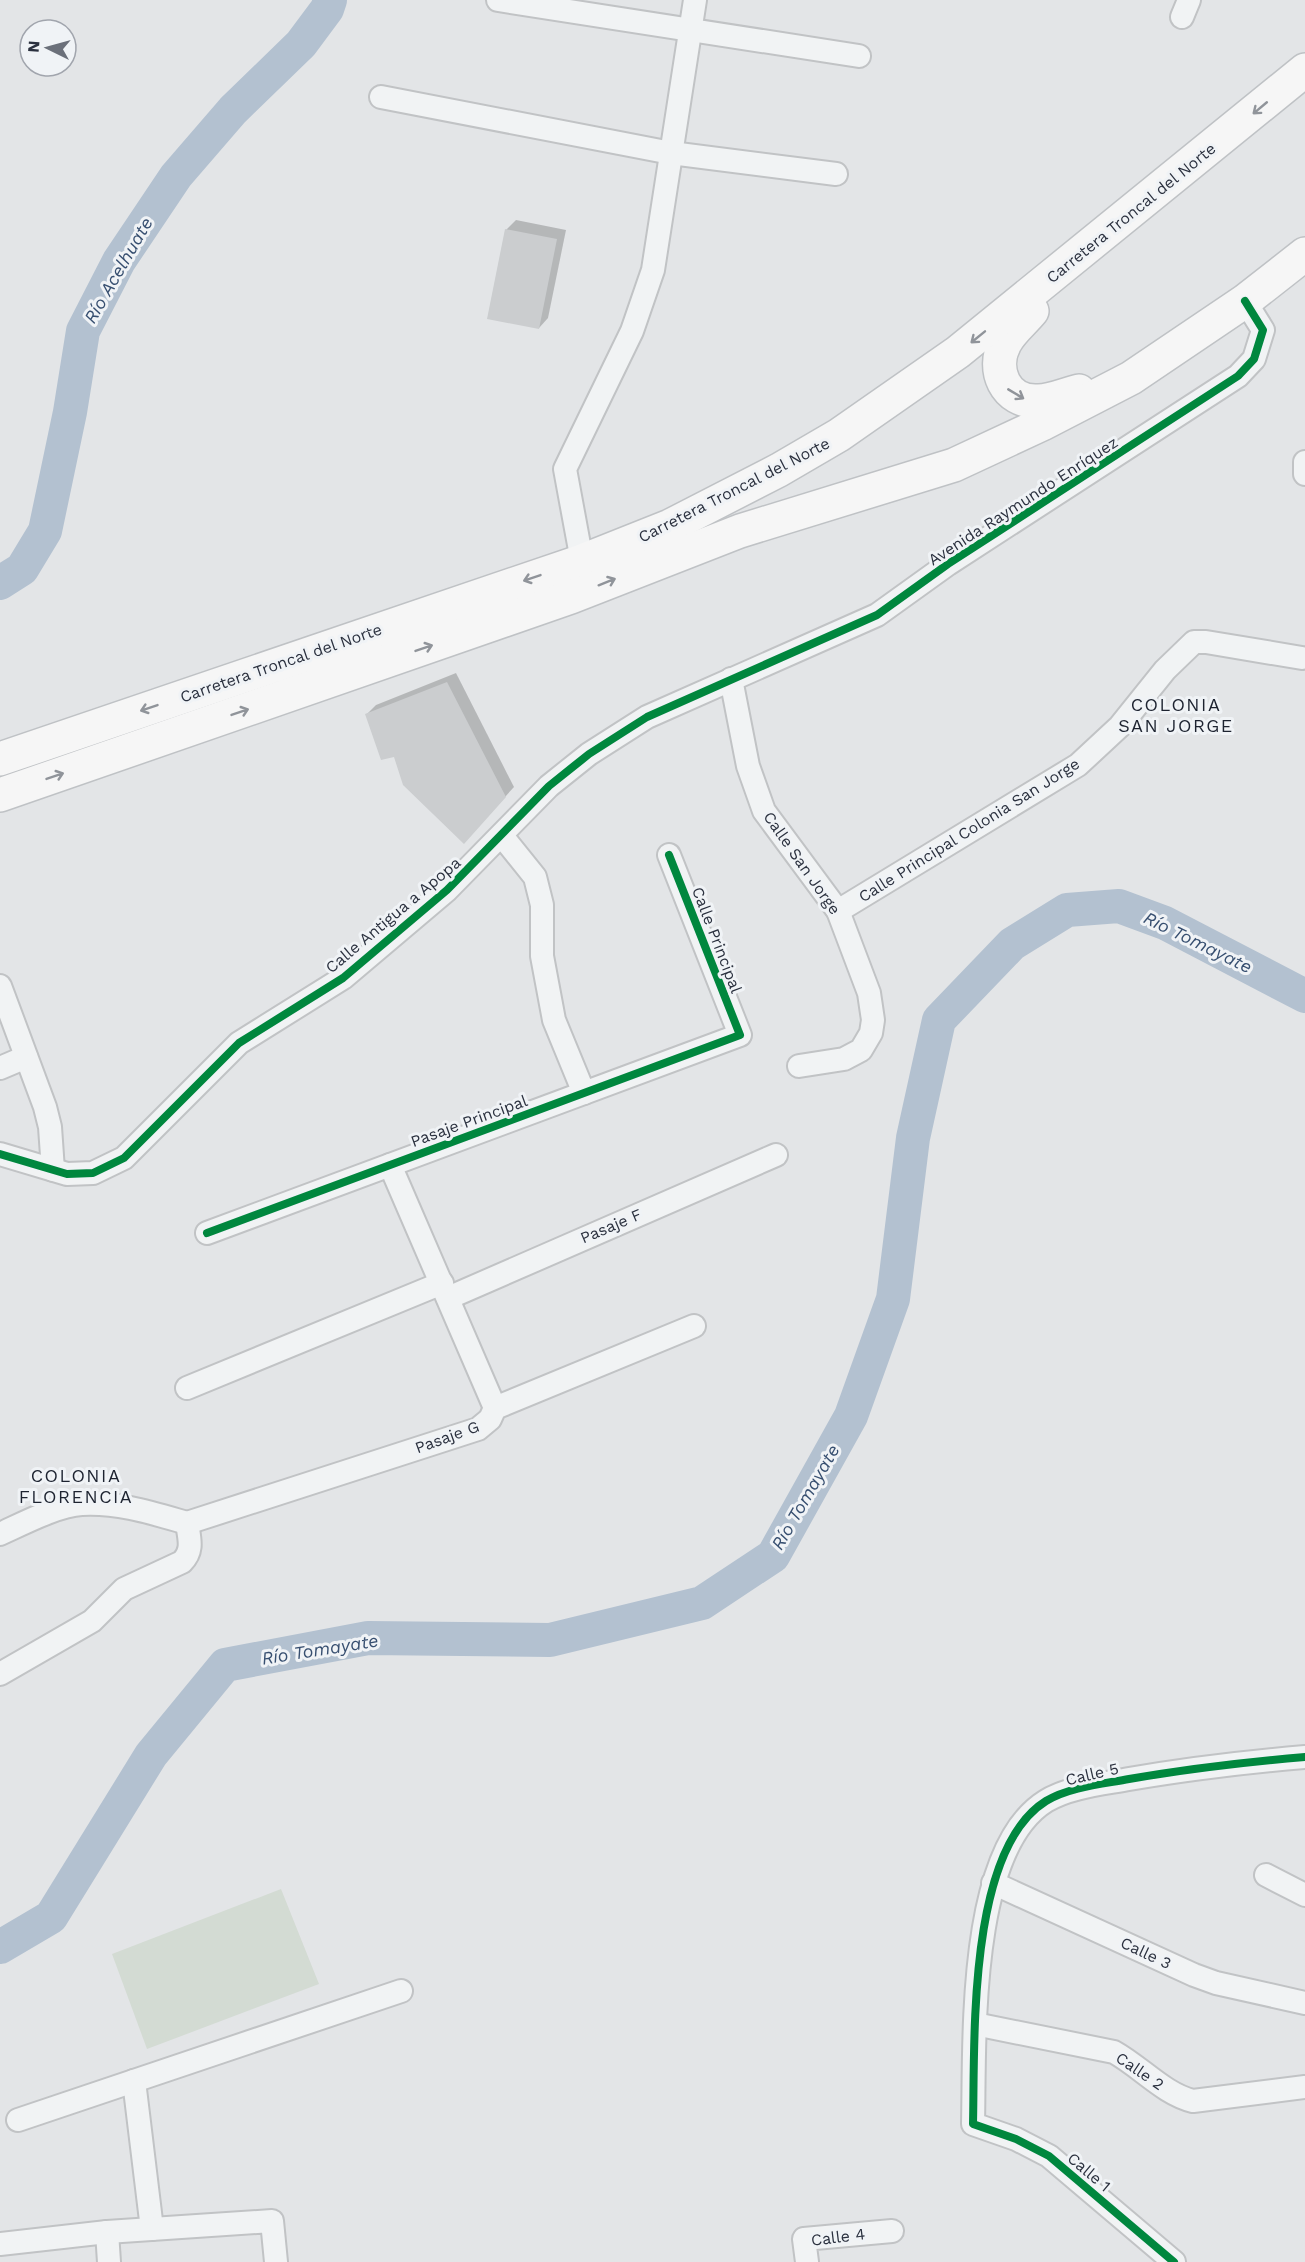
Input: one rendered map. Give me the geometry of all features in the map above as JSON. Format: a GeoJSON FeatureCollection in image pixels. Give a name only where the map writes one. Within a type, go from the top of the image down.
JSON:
{"type":"FeatureCollection","features":[{"type":"Feature","properties":{"kind":"main road","name":"Carretera Troncal del Norte"},"geometry":{"type":"LineString","coordinates":[[0,759],[582,561],[670,526],[779,470],[839,435],[958,352],[1305,70]]}},
{"type":"Feature","properties":{"kind":"main road"},"geometry":{"type":"LineString","coordinates":[[1087,249],[1006,341],[1000,354],[1000,376],[1011,393],[1020,398],[1040,401],[1131,378]]}},
{"type":"Feature","properties":{"kind":"main road","name":"Carretera Troncal del Norte"},"geometry":{"type":"LineString","coordinates":[[0,795],[559,601],[740,531],[954,465],[1042,424],[1131,378],[1245,301],[1305,254]]}},
{"type":"Feature","properties":{"kind":"street"},"geometry":{"type":"LineString","coordinates":[[498,0],[859,56]]}},
{"type":"Feature","properties":{"kind":"street"},"geometry":{"type":"LineString","coordinates":[[582,561],[565,469],[632,331],[653,270],[695,0]]}},
{"type":"Feature","properties":{"kind":"street"},"geometry":{"type":"LineString","coordinates":[[381,97],[671,153],[836,174]]}},
{"type":"Feature","properties":{"kind":"street","name":"Avenida Raymundo Enríquez"},"geometry":{"type":"LineString","coordinates":[[502,836],[549,786],[589,754],[647,717],[877,615],[948,564],[1238,376],[1254,359],[1263,330],[1245,301]]}},
{"type":"Feature","properties":{"kind":"street"},"geometry":{"type":"LineString","coordinates":[[1305,462],[1305,474]]}},
{"type":"Feature","properties":{"kind":"street","name":"Calle Principal Colonia San Jorge"},"geometry":{"type":"LineString","coordinates":[[838,911],[1078,765],[1120,726],[1165,670],[1194,642],[1302,658]]}},
{"type":"Feature","properties":{"kind":"street","name":"Calle San Jorge"},"geometry":{"type":"LineString","coordinates":[[731,679],[748,766],[764,811],[838,911],[869,993],[873,1020],[871,1034],[861,1050],[844,1059],[799,1066]]}},
{"type":"Feature","properties":{"kind":"street"},"geometry":{"type":"LineString","coordinates":[[502,836],[535,877],[542,904],[542,956],[554,1020],[584,1093]]}},
{"type":"Feature","properties":{"kind":"street","name":"Calle Antigua a Apopa"},"geometry":{"type":"LineString","coordinates":[[0,1154],[67,1174],[93,1173],[124,1158],[239,1043],[343,978],[447,890],[502,836]]}},
{"type":"Feature","properties":{"kind":"street","name":"Calle Principal"},"geometry":{"type":"LineString","coordinates":[[669,855],[740,1035]]}},
{"type":"Feature","properties":{"kind":"street"},"geometry":{"type":"LineString","coordinates":[[0,986],[50,1127],[52,1170]]}},
{"type":"Feature","properties":{"kind":"street","name":"Pasaje Principal"},"geometry":{"type":"LineString","coordinates":[[207,1233],[740,1035]]}},
{"type":"Feature","properties":{"kind":"street"},"geometry":{"type":"LineString","coordinates":[[0,1068],[26,1057]]}},
{"type":"Feature","properties":{"kind":"street","name":"Pasaje F"},"geometry":{"type":"LineString","coordinates":[[187,1388],[445,1291],[776,1155]]}},
{"type":"Feature","properties":{"kind":"street"},"geometry":{"type":"LineString","coordinates":[[390,1165],[495,1408]]}},
{"type":"Feature","properties":{"kind":"street","name":"Pasaje G"},"geometry":{"type":"LineString","coordinates":[[186,1523],[478,1429],[490,1419],[495,1408],[694,1326]]}},
{"type":"Feature","properties":{"kind":"street"},"geometry":{"type":"LineString","coordinates":[[0,1534],[32,1519],[81,1504],[132,1507],[186,1523],[190,1546],[189,1555],[182,1562],[124,1589],[92,1621],[0,1674]]}},
{"type":"Feature","properties":{"kind":"street","name":"Calle 5"},"geometry":{"type":"LineString","coordinates":[[973,2124],[978,1979],[993,1883],[1009,1844],[1023,1823],[1046,1801],[1061,1794],[1097,1785],[1146,1776],[1305,1757]]}},
{"type":"Feature","properties":{"kind":"street"},"geometry":{"type":"LineString","coordinates":[[1266,1875],[1305,1895]]}},
{"type":"Feature","properties":{"kind":"street","name":"Calle 3"},"geometry":{"type":"LineString","coordinates":[[993,1883],[1194,1975],[1216,1983],[1305,2003]]}},
{"type":"Feature","properties":{"kind":"street"},"geometry":{"type":"LineString","coordinates":[[18,2120],[401,1991]]}},
{"type":"Feature","properties":{"kind":"street","name":"Calle 2"},"geometry":{"type":"LineString","coordinates":[[975,2024],[1114,2052],[1135,2064],[1179,2098],[1193,2102],[1305,2087]]}},
{"type":"Feature","properties":{"kind":"street"},"geometry":{"type":"LineString","coordinates":[[134,2081],[152,2229]]}},
{"type":"Feature","properties":{"kind":"street","name":"Calle 1"},"geometry":{"type":"LineString","coordinates":[[973,2124],[1016,2139],[1049,2156],[1174,2262]]}},
{"type":"Feature","properties":{"kind":"street"},"geometry":{"type":"LineString","coordinates":[[0,2244],[107,2232],[272,2221],[276,2262]]}},
{"type":"Feature","properties":{"kind":"street","name":"Calle 4"},"geometry":{"type":"LineString","coordinates":[[807,2262],[804,2240],[892,2231]]}},
{"type":"Feature","properties":{"kind":"street"},"geometry":{"type":"LineString","coordinates":[[107,2232],[109,2262]]}},
{"type":"Feature","properties":{"kind":"shaded area"},"geometry":{"type":"Polygon","coordinates":[[[281,1889],[319,1984],[147,2049],[112,1954],[281,1889]]]}},
{"type":"Feature","properties":{"kind":"building"},"geometry":{"type":"Polygon","coordinates":[[[505,229],[557,239],[539,329],[487,319],[505,229]]]}},
{"type":"Feature","properties":{"kind":"building"},"geometry":{"type":"Polygon","coordinates":[[[447,682],[506,797],[464,844],[403,785],[394,757],[381,760],[365,714],[447,682]]]}},
{"type":"Feature","properties":{"kind":"waterway","name":"Río Acelhuate"},"geometry":{"type":"LineString","coordinates":[[0,583],[22,569],[45,531],[70,412],[83,331],[119,261],[176,176],[233,110],[301,44],[327,9],[330,0]]}},
{"type":"Feature","properties":{"kind":"waterway","name":"Río Tomayate"},"geometry":{"type":"LineString","coordinates":[[0,1947],[51,1917],[151,1755],[225,1665],[368,1638],[550,1640],[702,1603],[773,1556],[851,1416],[893,1299],[913,1138],[939,1020],[1012,944],[1067,910],[1119,906],[1165,923],[1305,996]]}},
{"type":"Feature","properties":{"kind":"cycle path"},"geometry":{"type":"LineString","coordinates":[[0,1154],[67,1174],[93,1173],[124,1158],[239,1043],[343,978],[447,890],[549,786],[589,754],[647,717],[877,615],[948,564],[1238,376],[1254,359],[1263,330],[1245,301]]}},
{"type":"Feature","properties":{"kind":"cycle path"},"geometry":{"type":"LineString","coordinates":[[207,1233],[740,1035],[669,855]]}},
{"type":"Feature","properties":{"kind":"cycle path"},"geometry":{"type":"LineString","coordinates":[[1174,2262],[1049,2156],[1016,2139],[973,2124],[976,1999],[989,1903],[1002,1861],[1020,1826],[1046,1801],[1055,1796],[1086,1787],[1151,1775],[1305,1757]]}},
{"type":"Feature","properties":{"kind":"district","name":"COLONIA SAN JORGE"},"geometry":{"type":"Point","coordinates":[1176,714]}},
{"type":"Feature","properties":{"kind":"district","name":"COLONIA FLORENCIA"},"geometry":{"type":"Point","coordinates":[76,1485]}}]}
